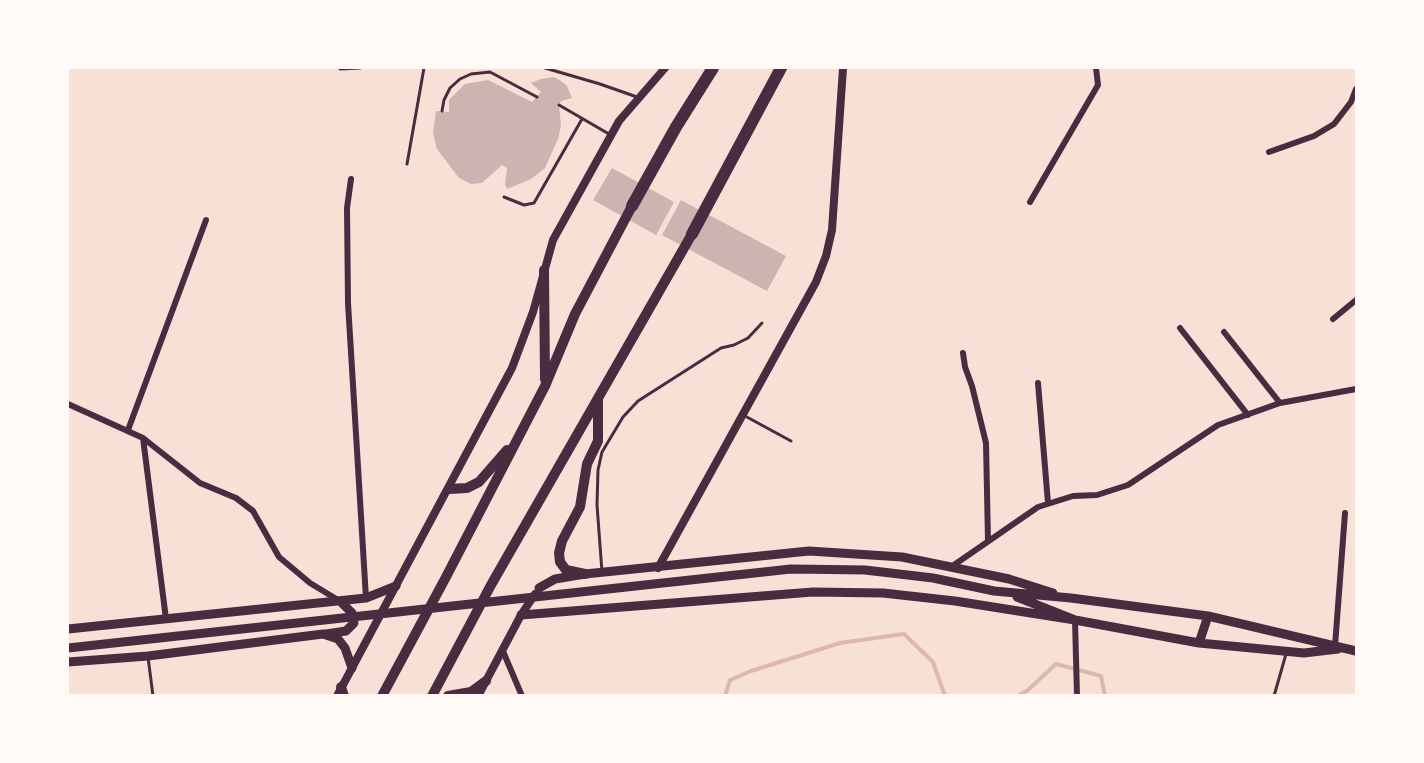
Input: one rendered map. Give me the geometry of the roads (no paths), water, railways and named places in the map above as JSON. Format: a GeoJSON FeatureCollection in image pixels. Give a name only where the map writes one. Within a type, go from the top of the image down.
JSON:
{"type":"FeatureCollection","features":[{"type":"Feature","properties":{"kind":"highway"},"geometry":{"type":"LineString","coordinates":[[382,696],[546,386],[575,314],[676,127],[713,68]]}},
{"type":"Feature","properties":{"kind":"highway"},"geometry":{"type":"LineString","coordinates":[[432,696],[491,585],[692,234],[781,68]]}},
{"type":"Feature","properties":{"kind":"highway"},"geometry":{"type":"LineString","coordinates":[[544,270],[546,386]]}},
{"type":"Feature","properties":{"kind":"highway"},"geometry":{"type":"LineString","coordinates":[[585,574],[566,570],[560,562],[559,553],[562,541],[580,507],[587,464],[598,441],[598,397]]}},
{"type":"Feature","properties":{"kind":"highway"},"geometry":{"type":"LineString","coordinates":[[448,489],[467,488],[479,482],[518,439]]}},
{"type":"Feature","properties":{"kind":"highway"},"geometry":{"type":"LineString","coordinates":[[448,696],[471,692],[486,681]]}},
{"type":"Feature","properties":{"kind":"main road"},"geometry":{"type":"LineString","coordinates":[[539,588],[555,579],[585,574],[809,551],[902,557],[1009,579],[1071,598]]}},
{"type":"Feature","properties":{"kind":"main road"},"geometry":{"type":"LineString","coordinates":[[68,648],[791,569],[865,570],[933,578],[1006,593],[1071,598],[1208,616],[1356,651]]}},
{"type":"Feature","properties":{"kind":"main road"},"geometry":{"type":"LineString","coordinates":[[68,629],[341,602],[366,598],[396,586]]}},
{"type":"Feature","properties":{"kind":"main road"},"geometry":{"type":"LineString","coordinates":[[521,615],[813,592],[903,595],[1075,620],[1199,643],[1304,653],[1345,649]]}},
{"type":"Feature","properties":{"kind":"main road"},"geometry":{"type":"LineString","coordinates":[[1006,593],[1075,620]]}},
{"type":"Feature","properties":{"kind":"main road"},"geometry":{"type":"LineString","coordinates":[[68,662],[148,656],[346,631],[354,623],[352,613],[341,602]]}},
{"type":"Feature","properties":{"kind":"main road"},"geometry":{"type":"LineString","coordinates":[[1199,643],[1208,616]]}},
{"type":"Feature","properties":{"kind":"main road"},"geometry":{"type":"LineString","coordinates":[[323,634],[338,639],[345,648],[352,668]]}},
{"type":"Feature","properties":{"kind":"street"},"geometry":{"type":"LineString","coordinates":[[341,693],[352,668],[512,368],[533,312],[553,240],[619,121],[665,68]]}},
{"type":"Feature","properties":{"kind":"street"},"geometry":{"type":"LineString","coordinates":[[658,568],[816,282],[826,256],[832,230],[843,68]]}},
{"type":"Feature","properties":{"kind":"street"},"geometry":{"type":"LineString","coordinates":[[1030,202],[1098,85],[1096,68]]}},
{"type":"Feature","properties":{"kind":"street"},"geometry":{"type":"LineString","coordinates":[[1269,152],[1314,136],[1334,123],[1351,102],[1356,89]]}},
{"type":"Feature","properties":{"kind":"street"},"geometry":{"type":"LineString","coordinates":[[351,179],[347,208],[348,303],[366,598]]}},
{"type":"Feature","properties":{"kind":"street"},"geometry":{"type":"LineString","coordinates":[[128,430],[206,220]]}},
{"type":"Feature","properties":{"kind":"street"},"geometry":{"type":"LineString","coordinates":[[1333,319],[1356,300]]}},
{"type":"Feature","properties":{"kind":"street"},"geometry":{"type":"LineString","coordinates":[[1180,328],[1248,415]]}},
{"type":"Feature","properties":{"kind":"street"},"geometry":{"type":"LineString","coordinates":[[1224,332],[1280,403]]}},
{"type":"Feature","properties":{"kind":"street"},"geometry":{"type":"LineString","coordinates":[[963,353],[986,443],[988,540]]}},
{"type":"Feature","properties":{"kind":"street"},"geometry":{"type":"LineString","coordinates":[[1038,383],[1048,503]]}},
{"type":"Feature","properties":{"kind":"street"},"geometry":{"type":"LineString","coordinates":[[951,567],[1038,507],[1073,496],[1096,495],[1128,485],[1218,425],[1280,403],[1356,389]]}},
{"type":"Feature","properties":{"kind":"street"},"geometry":{"type":"LineString","coordinates":[[68,404],[143,438],[200,483],[236,498],[253,511],[279,557],[310,583],[341,602]]}},
{"type":"Feature","properties":{"kind":"street"},"geometry":{"type":"LineString","coordinates":[[143,438],[166,619]]}},
{"type":"Feature","properties":{"kind":"street"},"geometry":{"type":"LineString","coordinates":[[1335,646],[1345,513]]}},
{"type":"Feature","properties":{"kind":"street"},"geometry":{"type":"LineString","coordinates":[[478,696],[521,615],[539,588]]}},
{"type":"Feature","properties":{"kind":"street"},"geometry":{"type":"LineString","coordinates":[[1075,620],[1077,695]]}},
{"type":"Feature","properties":{"kind":"street"},"geometry":{"type":"LineString","coordinates":[[502,649],[522,696]]}},
{"type":"Feature","properties":{"kind":"lane"},"geometry":{"type":"LineString","coordinates":[[340,69],[360,68]]}},
{"type":"Feature","properties":{"kind":"lane"},"geometry":{"type":"LineString","coordinates":[[407,164],[424,68]]}},
{"type":"Feature","properties":{"kind":"lane"},"geometry":{"type":"LineString","coordinates":[[545,68],[639,98]]}},
{"type":"Feature","properties":{"kind":"lane"},"geometry":{"type":"LineString","coordinates":[[442,111],[450,88],[460,78],[490,70],[537,97]]}},
{"type":"Feature","properties":{"kind":"lane"},"geometry":{"type":"LineString","coordinates":[[559,105],[611,135]]}},
{"type":"Feature","properties":{"kind":"lane"},"geometry":{"type":"LineString","coordinates":[[504,197],[524,205],[534,203],[582,119]]}},
{"type":"Feature","properties":{"kind":"lane"},"geometry":{"type":"LineString","coordinates":[[603,573],[597,505],[597,470],[602,452],[623,417],[638,401],[721,348],[741,343],[762,323]]}},
{"type":"Feature","properties":{"kind":"lane"},"geometry":{"type":"LineString","coordinates":[[743,416],[791,441]]}},
{"type":"Feature","properties":{"kind":"lane"},"geometry":{"type":"LineString","coordinates":[[1274,696],[1286,652]]}},
{"type":"Feature","properties":{"kind":"lane"},"geometry":{"type":"LineString","coordinates":[[148,656],[153,696]]}},
{"type":"Feature","properties":{"kind":"waterway"},"geometry":{"type":"LineString","coordinates":[[725,696],[730,680],[751,671],[840,643],[904,634],[933,662],[945,696]]}},
{"type":"Feature","properties":{"kind":"waterway"},"geometry":{"type":"LineString","coordinates":[[1018,696],[1028,690],[1056,664],[1101,676],[1105,696]]}}]}
